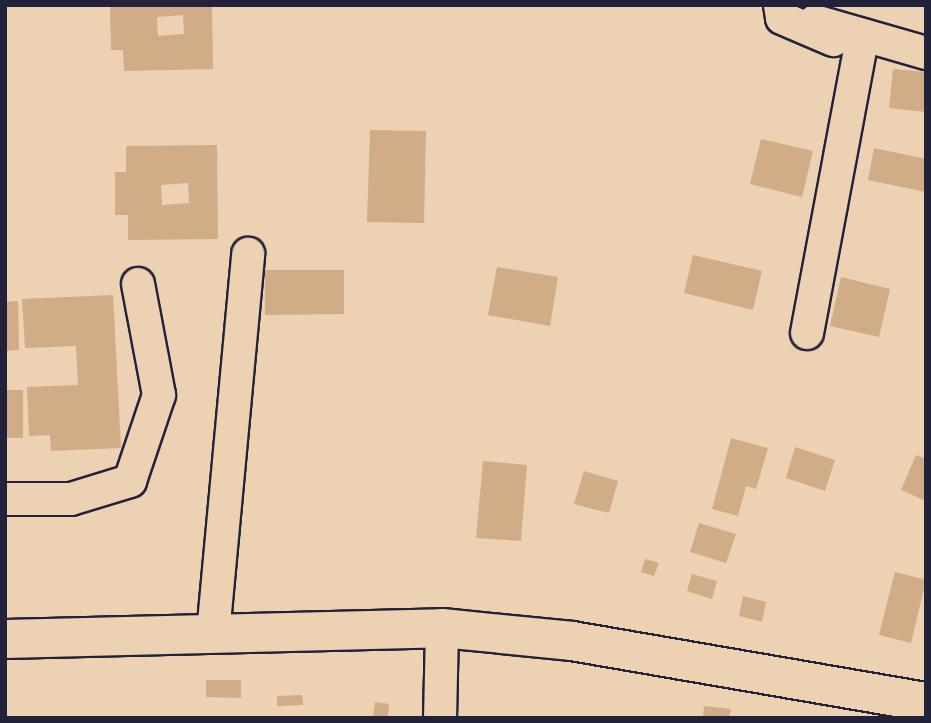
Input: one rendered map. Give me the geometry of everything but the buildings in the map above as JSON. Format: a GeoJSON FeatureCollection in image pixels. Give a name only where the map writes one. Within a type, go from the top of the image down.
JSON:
{"type":"FeatureCollection","features":[{"type":"Feature","properties":{"kind":"main road"},"geometry":{"type":"LineString","coordinates":[[5,639],[442,628],[572,641],[926,702]]}},
{"type":"Feature","properties":{"kind":"street"},"geometry":{"type":"LineString","coordinates":[[780,5],[782,18],[862,43],[926,53]]}},
{"type":"Feature","properties":{"kind":"street"},"geometry":{"type":"LineString","coordinates":[[815,21],[862,43]]}},
{"type":"Feature","properties":{"kind":"street"},"geometry":{"type":"LineString","coordinates":[[807,333],[862,43]]}},
{"type":"Feature","properties":{"kind":"street"},"geometry":{"type":"LineString","coordinates":[[213,634],[248,254]]}},
{"type":"Feature","properties":{"kind":"street"},"geometry":{"type":"LineString","coordinates":[[5,499],[71,499],[130,481],[159,395],[138,284]]}},
{"type":"Feature","properties":{"kind":"street"},"geometry":{"type":"LineString","coordinates":[[440,718],[442,628]]}}]}
